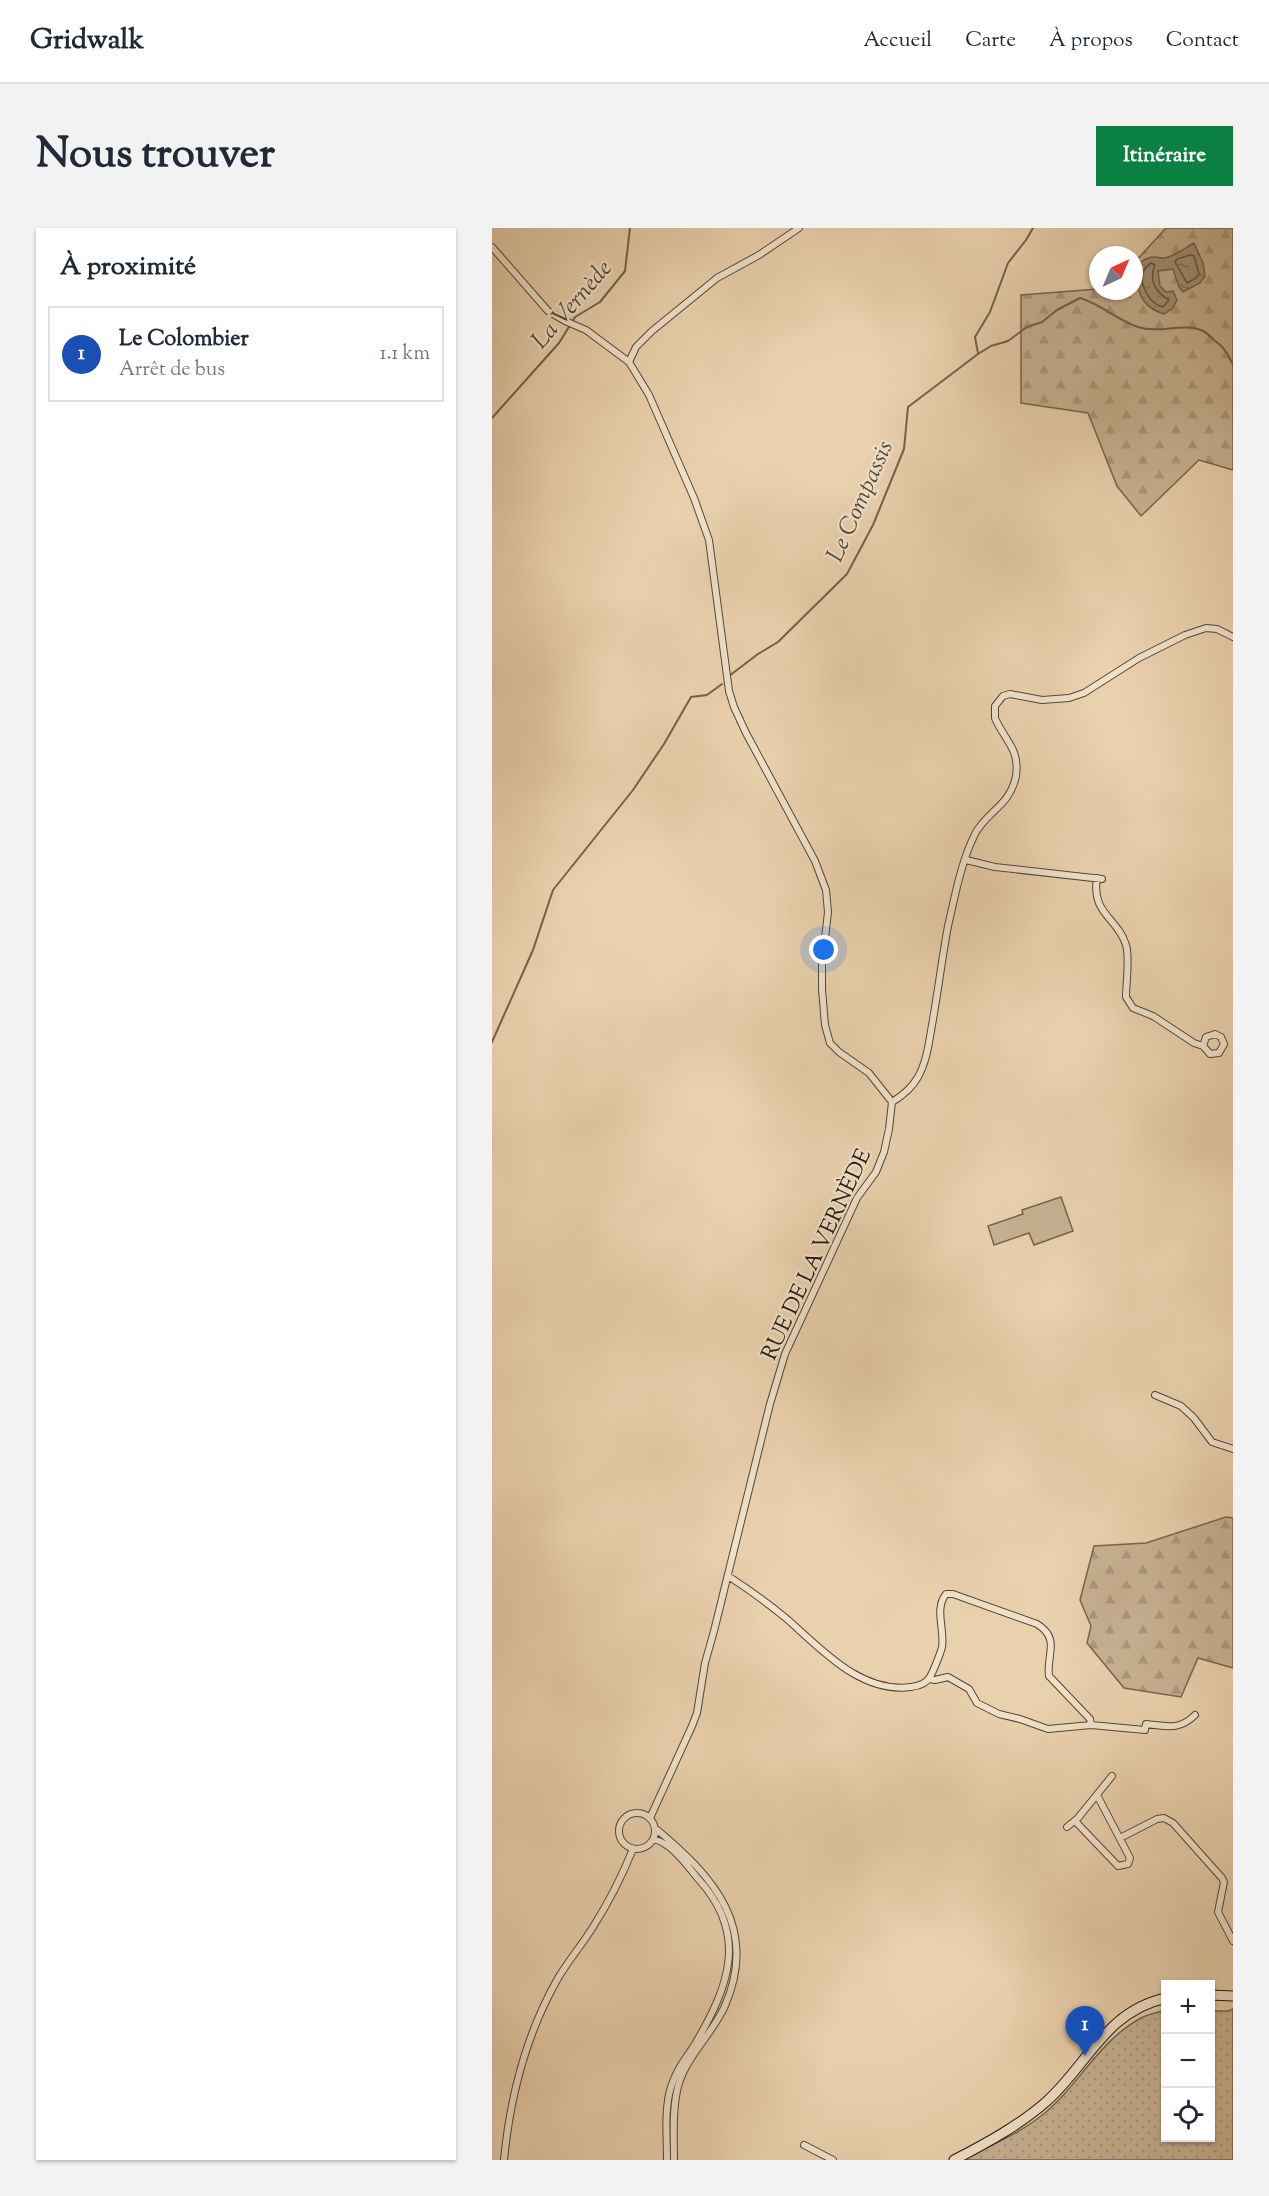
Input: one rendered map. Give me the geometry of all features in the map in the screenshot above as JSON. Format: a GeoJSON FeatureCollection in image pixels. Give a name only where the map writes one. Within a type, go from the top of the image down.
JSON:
{"type":"FeatureCollection","features":[{"type":"Feature","properties":{"kind":"main road"},"geometry":{"type":"LineString","coordinates":[[1215,1995],[1233,1996]]}},
{"type":"Feature","properties":{"kind":"main road"},"geometry":{"type":"LineString","coordinates":[[954,2160],[1012,2127],[1046,2102],[1114,2023],[1142,2006],[1161,2000]]}},
{"type":"Feature","properties":{"kind":"street"},"geometry":{"type":"LineString","coordinates":[[629,362],[636,347],[652,331],[717,278],[759,255],[799,228]]}},
{"type":"Feature","properties":{"kind":"street"},"geometry":{"type":"LineString","coordinates":[[492,247],[548,311],[579,327],[629,362],[655,407],[694,498],[709,540],[729,692],[734,707],[765,771],[815,861],[826,890],[828,912],[822,965],[822,989],[825,1025],[830,1044],[869,1072],[891,1102],[907,1091],[917,1080],[922,1068],[930,1038],[948,928],[976,832],[1009,796],[1015,779],[1017,765],[1013,748],[994,718],[996,706],[1003,696],[1010,694],[1042,700],[1069,698],[1084,693],[1139,658],[1185,635],[1206,628],[1217,629],[1233,637]]}},
{"type":"Feature","properties":{"kind":"street"},"geometry":{"type":"LineString","coordinates":[[966,860],[995,867],[1100,879],[1095,893],[1098,903],[1124,940],[1127,949],[1126,997],[1128,1003],[1133,1008],[1160,1020],[1194,1043],[1203,1046]]}},
{"type":"Feature","properties":{"kind":"street","name":"RUE DE LA VERNÈDE"},"geometry":{"type":"LineString","coordinates":[[650,1818],[694,1720],[705,1663],[770,1404],[785,1354],[857,1198],[876,1172],[884,1152],[889,1129],[891,1102]]}},
{"type":"Feature","properties":{"kind":"street"},"geometry":{"type":"LineString","coordinates":[[1155,1395],[1181,1406],[1194,1418],[1212,1442],[1233,1449]]}},
{"type":"Feature","properties":{"kind":"street"},"geometry":{"type":"LineString","coordinates":[[728,1576],[753,1592],[830,1658],[859,1676],[880,1684],[901,1688],[922,1685],[930,1678],[942,1648],[940,1607],[946,1594],[953,1594],[1043,1628],[1051,1639],[1052,1645],[1049,1676],[1090,1719],[1091,1725]]}},
{"type":"Feature","properties":{"kind":"street"},"geometry":{"type":"LineString","coordinates":[[930,1678],[934,1680],[948,1677],[969,1689],[977,1702],[991,1711],[1048,1729],[1091,1725],[1145,1730],[1146,1724],[1175,1727],[1182,1725],[1195,1715]]}},
{"type":"Feature","properties":{"kind":"street"},"geometry":{"type":"LineString","coordinates":[[1067,1827],[1075,1821],[1112,1776]]}},
{"type":"Feature","properties":{"kind":"street"},"geometry":{"type":"LineString","coordinates":[[1075,1821],[1118,1866],[1128,1864],[1130,1858],[1097,1795]]}},
{"type":"Feature","properties":{"kind":"street"},"geometry":{"type":"LineString","coordinates":[[655,1828],[654,1839],[645,1848],[633,1849],[623,1842],[619,1831],[620,1825],[628,1816],[639,1813],[650,1818],[655,1828],[675,1844],[716,1890],[724,1902],[735,1932],[734,1978],[723,2008],[698,2051],[685,2067],[677,2091],[674,2118],[674,2160]]}},
{"type":"Feature","properties":{"kind":"street"},"geometry":{"type":"LineString","coordinates":[[1120,1838],[1157,1819],[1164,1818],[1173,1823],[1222,1878],[1224,1882],[1218,1912],[1233,1941]]}},
{"type":"Feature","properties":{"kind":"street"},"geometry":{"type":"LineString","coordinates":[[654,1839],[663,1842],[672,1850],[711,1893],[724,1918],[729,1948],[727,1975],[718,2004],[693,2046],[679,2064],[670,2090],[667,2160]]}},
{"type":"Feature","properties":{"kind":"street"},"geometry":{"type":"LineString","coordinates":[[504,2160],[516,2083],[538,2021],[557,1980],[594,1926],[613,1893],[633,1849]]}},
{"type":"Feature","properties":{"kind":"street"},"geometry":{"type":"LineString","coordinates":[[804,2145],[833,2160]]}},
{"type":"Feature","properties":{"kind":"green space"},"geometry":{"type":"Polygon","coordinates":[[[1166,228],[1233,228],[1233,470],[1199,460],[1141,516],[1117,486],[1088,413],[1021,403],[1021,295],[1089,290],[1089,300],[1143,300],[1143,253],[1166,228]]]}},
{"type":"Feature","properties":{"kind":"green space"},"geometry":{"type":"Polygon","coordinates":[[[1061,1197],[1073,1231],[1034,1245],[1029,1233],[994,1245],[988,1226],[1023,1214],[1022,1210],[1061,1197]]]}},
{"type":"Feature","properties":{"kind":"green space"},"geometry":{"type":"Polygon","coordinates":[[[1226,1517],[1233,1518],[1233,1668],[1198,1658],[1181,1697],[1124,1688],[1087,1643],[1091,1626],[1080,1600],[1094,1546],[1146,1543],[1226,1517]]]}},
{"type":"Feature","properties":{"kind":"green space"},"geometry":{"type":"Polygon","coordinates":[[[1233,2009],[1233,2160],[960,2160],[1032,2123],[1066,2092],[1112,2040],[1142,2017],[1161,2011],[1161,2142],[1215,2142],[1215,2011],[1233,2009]]]}},
{"type":"Feature","properties":{"kind":"water"},"geometry":{"type":"Polygon","coordinates":[[[1194,243],[1203,263],[1205,276],[1200,283],[1183,292],[1173,269],[1158,271],[1160,286],[1166,292],[1173,291],[1177,300],[1172,309],[1164,314],[1149,306],[1143,299],[1143,261],[1179,253],[1194,243]]]}},
{"type":"Feature","properties":{"kind":"waterway","name":"La Vernède"},"geometry":{"type":"LineString","coordinates":[[492,418],[559,343],[575,317],[600,302],[625,271],[630,228]]}},
{"type":"Feature","properties":{"kind":"waterway","name":"Le Compassis"},"geometry":{"type":"LineString","coordinates":[[978,353],[975,337],[990,312],[1008,263],[1033,228]]}},
{"type":"Feature","properties":{"kind":"waterway","name":"Le Compassis"},"geometry":{"type":"LineString","coordinates":[[729,676],[778,642],[847,574],[873,525],[904,449],[908,407],[978,354],[991,346],[1008,341],[1027,327],[1042,322],[1057,310],[1080,298],[1138,327],[1146,329],[1187,328],[1203,331],[1223,348],[1233,365]]}},
{"type":"Feature","properties":{"kind":"waterway","name":"Le Compassis"},"geometry":{"type":"LineString","coordinates":[[492,1042],[533,950],[553,890],[633,790],[664,744],[691,697],[707,695],[722,684]]}},
{"type":"Feature","properties":{"kind":"place","name":"Le Colombier"},"geometry":{"type":"Point","coordinates":[1085,2056]}}]}
